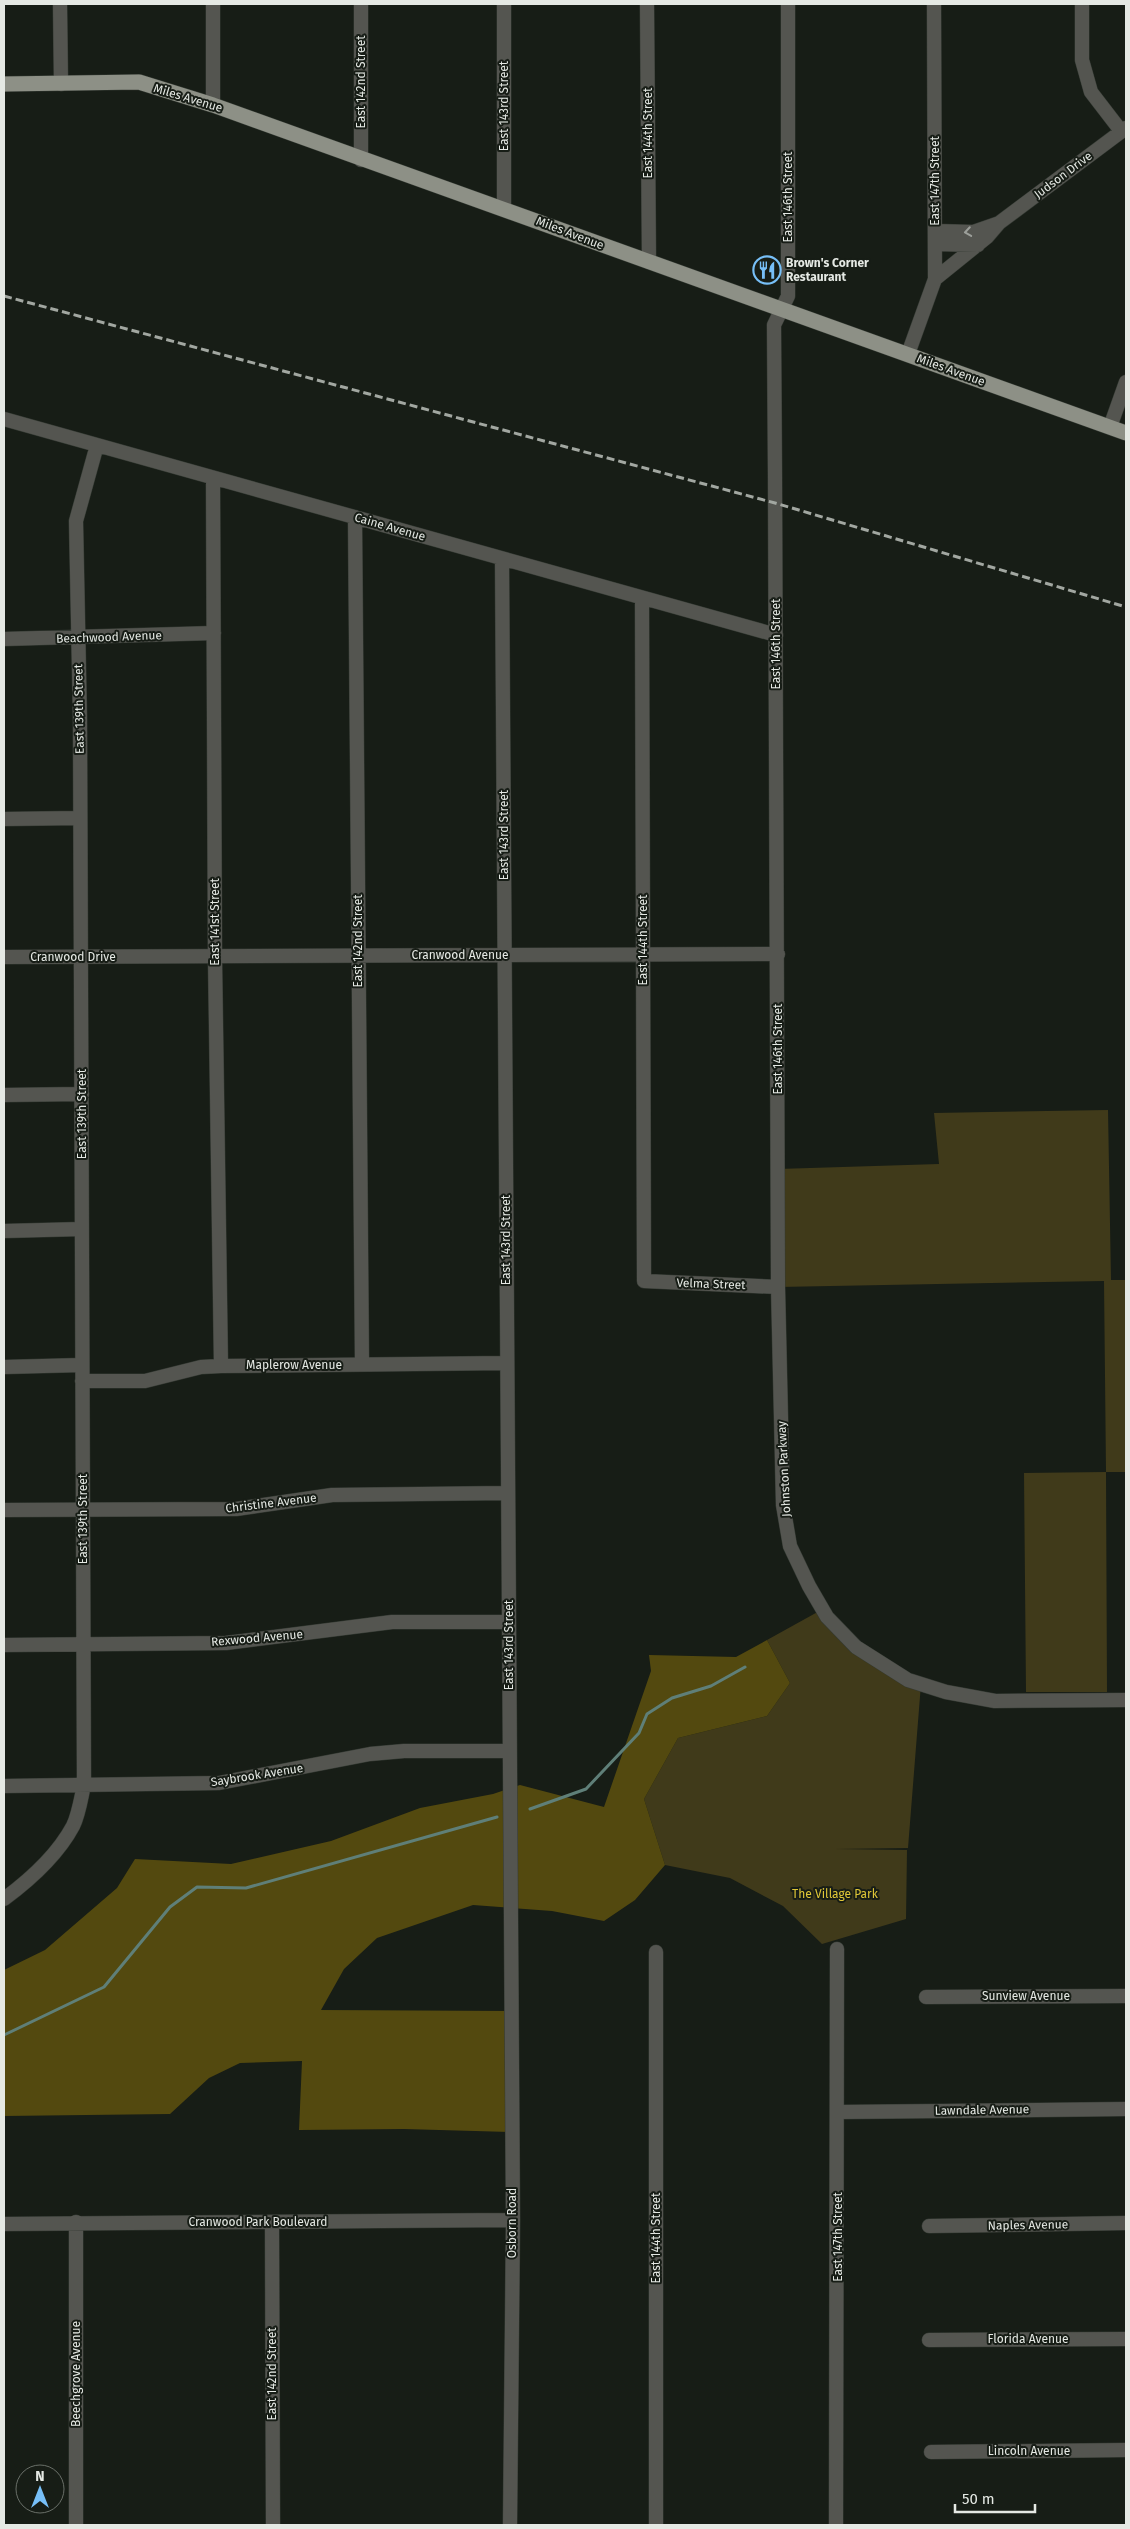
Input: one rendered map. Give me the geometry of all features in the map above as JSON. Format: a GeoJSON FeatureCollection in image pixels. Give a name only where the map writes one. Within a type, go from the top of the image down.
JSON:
{"type":"FeatureCollection","features":[{"type":"Feature","properties":{"kind":"main road","name":"Miles Avenue"},"geometry":{"type":"LineString","coordinates":[[4,84],[139,82],[213,105],[1126,433]]}},
{"type":"Feature","properties":{"kind":"street"},"geometry":{"type":"LineString","coordinates":[[60,4],[61,84]]}},
{"type":"Feature","properties":{"kind":"street"},"geometry":{"type":"LineString","coordinates":[[213,4],[213,105]]}},
{"type":"Feature","properties":{"kind":"street","name":"East 142nd Street"},"geometry":{"type":"LineString","coordinates":[[361,4],[362,160]]}},
{"type":"Feature","properties":{"kind":"street","name":"East 143rd Street"},"geometry":{"type":"LineString","coordinates":[[504,4],[504,208]]}},
{"type":"Feature","properties":{"kind":"street","name":"East 144th Street"},"geometry":{"type":"LineString","coordinates":[[647,4],[648,262]]}},
{"type":"Feature","properties":{"kind":"street","name":"East 146th Street"},"geometry":{"type":"LineString","coordinates":[[778,1287],[774,325],[788,296],[788,4]]}},
{"type":"Feature","properties":{"kind":"street","name":"East 147th Street"},"geometry":{"type":"LineString","coordinates":[[908,354],[935,279],[934,4]]}},
{"type":"Feature","properties":{"kind":"street"},"geometry":{"type":"LineString","coordinates":[[1082,4],[1082,60],[1091,92],[1124,130]]}},
{"type":"Feature","properties":{"kind":"street","name":"Judson Drive"},"geometry":{"type":"LineString","coordinates":[[935,279],[978,245],[999,223],[1124,130]]}},
{"type":"Feature","properties":{"kind":"street","name":"Judson Drive"},"geometry":{"type":"LineString","coordinates":[[935,237],[973,232],[999,223]]}},
{"type":"Feature","properties":{"kind":"street"},"geometry":{"type":"LineString","coordinates":[[935,237],[978,245]]}},
{"type":"Feature","properties":{"kind":"street"},"geometry":{"type":"LineString","coordinates":[[1110,427],[1126,382]]}},
{"type":"Feature","properties":{"kind":"street","name":"Caine Avenue"},"geometry":{"type":"LineString","coordinates":[[4,419],[776,635]]}},
{"type":"Feature","properties":{"kind":"street","name":"East 139th Street"},"geometry":{"type":"LineString","coordinates":[[4,1899],[27,1882],[52,1858],[74,1825],[84,1785],[82,1094],[79,638],[76,520],[97,445]]}},
{"type":"Feature","properties":{"kind":"street","name":"East 141st Street"},"geometry":{"type":"LineString","coordinates":[[213,478],[215,958],[221,1366]]}},
{"type":"Feature","properties":{"kind":"street","name":"East 142nd Street"},"geometry":{"type":"LineString","coordinates":[[355,517],[362,1364]]}},
{"type":"Feature","properties":{"kind":"street","name":"East 143rd Street"},"geometry":{"type":"LineString","coordinates":[[502,559],[511,1921]]}},
{"type":"Feature","properties":{"kind":"street","name":"East 144th Street"},"geometry":{"type":"LineString","coordinates":[[642,598],[644,1282]]}},
{"type":"Feature","properties":{"kind":"street","name":"Beachwood Avenue"},"geometry":{"type":"LineString","coordinates":[[4,639],[214,633]]}},
{"type":"Feature","properties":{"kind":"street"},"geometry":{"type":"LineString","coordinates":[[4,819],[80,818]]}},
{"type":"Feature","properties":{"kind":"street","name":"Cranwood Avenue"},"geometry":{"type":"LineString","coordinates":[[142,957],[778,954]]}},
{"type":"Feature","properties":{"kind":"street","name":"Cranwood Drive"},"geometry":{"type":"LineString","coordinates":[[4,957],[80,955],[142,957]]}},
{"type":"Feature","properties":{"kind":"street"},"geometry":{"type":"LineString","coordinates":[[4,1096],[82,1094]]}},
{"type":"Feature","properties":{"kind":"street"},"geometry":{"type":"LineString","coordinates":[[4,1231],[82,1229]]}},
{"type":"Feature","properties":{"kind":"street","name":"Velma Street"},"geometry":{"type":"LineString","coordinates":[[644,1282],[778,1287]]}},
{"type":"Feature","properties":{"kind":"street","name":"Johnston Parkway"},"geometry":{"type":"LineString","coordinates":[[778,1287],[783,1505],[790,1546],[808,1586],[827,1617],[856,1647],[885,1668],[908,1680],[946,1692],[995,1701],[1126,1700]]}},
{"type":"Feature","properties":{"kind":"street","name":"Maplerow Avenue"},"geometry":{"type":"LineString","coordinates":[[82,1381],[145,1381],[201,1367],[221,1366],[507,1363]]}},
{"type":"Feature","properties":{"kind":"street"},"geometry":{"type":"LineString","coordinates":[[4,1366],[82,1365]]}},
{"type":"Feature","properties":{"kind":"street","name":"Christine Avenue"},"geometry":{"type":"LineString","coordinates":[[4,1510],[236,1508],[339,1495],[508,1493]]}},
{"type":"Feature","properties":{"kind":"street","name":"Rexwood Avenue"},"geometry":{"type":"LineString","coordinates":[[4,1645],[226,1643],[392,1622],[509,1622]]}},
{"type":"Feature","properties":{"kind":"street","name":"Saybrook Avenue"},"geometry":{"type":"LineString","coordinates":[[4,1786],[220,1783],[370,1754],[404,1750],[509,1750]]}},
{"type":"Feature","properties":{"kind":"street","name":"Osborn Road"},"geometry":{"type":"LineString","coordinates":[[510,2525],[513,2220],[511,1921]]}},
{"type":"Feature","properties":{"kind":"street","name":"East 147th Street"},"geometry":{"type":"LineString","coordinates":[[836,2525],[839,2112],[838,1949]]}},
{"type":"Feature","properties":{"kind":"street","name":"East 144th Street"},"geometry":{"type":"LineString","coordinates":[[656,1952],[656,2525]]}},
{"type":"Feature","properties":{"kind":"street","name":"Sunview Avenue"},"geometry":{"type":"LineString","coordinates":[[926,1997],[1126,1996]]}},
{"type":"Feature","properties":{"kind":"street","name":"Lawndale Avenue"},"geometry":{"type":"LineString","coordinates":[[839,2112],[1126,2109]]}},
{"type":"Feature","properties":{"kind":"street","name":"Cranwood Park Boulevard"},"geometry":{"type":"LineString","coordinates":[[4,2224],[513,2220]]}},
{"type":"Feature","properties":{"kind":"street","name":"Beechgrove Avenue"},"geometry":{"type":"LineString","coordinates":[[76,2222],[76,2525]]}},
{"type":"Feature","properties":{"kind":"street","name":"East 142nd Street"},"geometry":{"type":"LineString","coordinates":[[272,2223],[273,2525]]}},
{"type":"Feature","properties":{"kind":"street","name":"Naples Avenue"},"geometry":{"type":"LineString","coordinates":[[929,2226],[1126,2224]]}},
{"type":"Feature","properties":{"kind":"street","name":"Florida Avenue"},"geometry":{"type":"LineString","coordinates":[[929,2340],[1126,2339]]}},
{"type":"Feature","properties":{"kind":"street","name":"Lincoln Avenue"},"geometry":{"type":"LineString","coordinates":[[931,2452],[1126,2450]]}},
{"type":"Feature","properties":{"kind":"green space"},"geometry":{"type":"Polygon","coordinates":[[[1108,1110],[1111,1280],[1126,1280],[1126,1472],[1106,1472],[1104,1281],[778,1287],[778,1169],[939,1164],[934,1113],[1108,1110]]]}},
{"type":"Feature","properties":{"kind":"green space"},"geometry":{"type":"Polygon","coordinates":[[[1106,1472],[1107,1692],[1026,1692],[1024,1473],[1106,1472]]]}},
{"type":"Feature","properties":{"kind":"green space","name":"The Village Park"},"geometry":{"type":"Polygon","coordinates":[[[823,1609],[856,1647],[921,1684],[908,1848],[836,1849],[907,1850],[906,1919],[822,1944],[783,1906],[730,1878],[665,1865],[644,1799],[678,1738],[767,1716],[790,1683],[767,1640],[823,1609]]]}},
{"type":"Feature","properties":{"kind":"shaded area"},"geometry":{"type":"Polygon","coordinates":[[[767,1640],[790,1683],[767,1716],[678,1738],[644,1799],[665,1865],[635,1900],[604,1921],[552,1911],[473,1905],[377,1938],[344,1969],[321,2010],[511,2011],[512,2132],[404,2129],[299,2130],[302,2061],[240,2063],[209,2078],[170,2114],[4,2116],[4,1970],[45,1950],[117,1888],[135,1859],[231,1864],[331,1841],[420,1808],[493,1794],[520,1785],[604,1807],[651,1671],[649,1655],[736,1657],[767,1640]]]}},
{"type":"Feature","properties":{"kind":"waterway"},"geometry":{"type":"LineString","coordinates":[[530,1809],[586,1789],[639,1733],[647,1714],[672,1698],[711,1686],[745,1667]]}},
{"type":"Feature","properties":{"kind":"waterway"},"geometry":{"type":"LineString","coordinates":[[4,2035],[104,1987],[170,1907],[197,1887],[246,1888],[497,1817]]}},
{"type":"Feature","properties":{"kind":"railway"},"geometry":{"type":"LineString","coordinates":[[4,296],[775,503],[1126,607]]}},
{"type":"Feature","properties":{"kind":"place","name":"Brown's Corner Restaurant"},"geometry":{"type":"Point","coordinates":[767,270]}}]}
